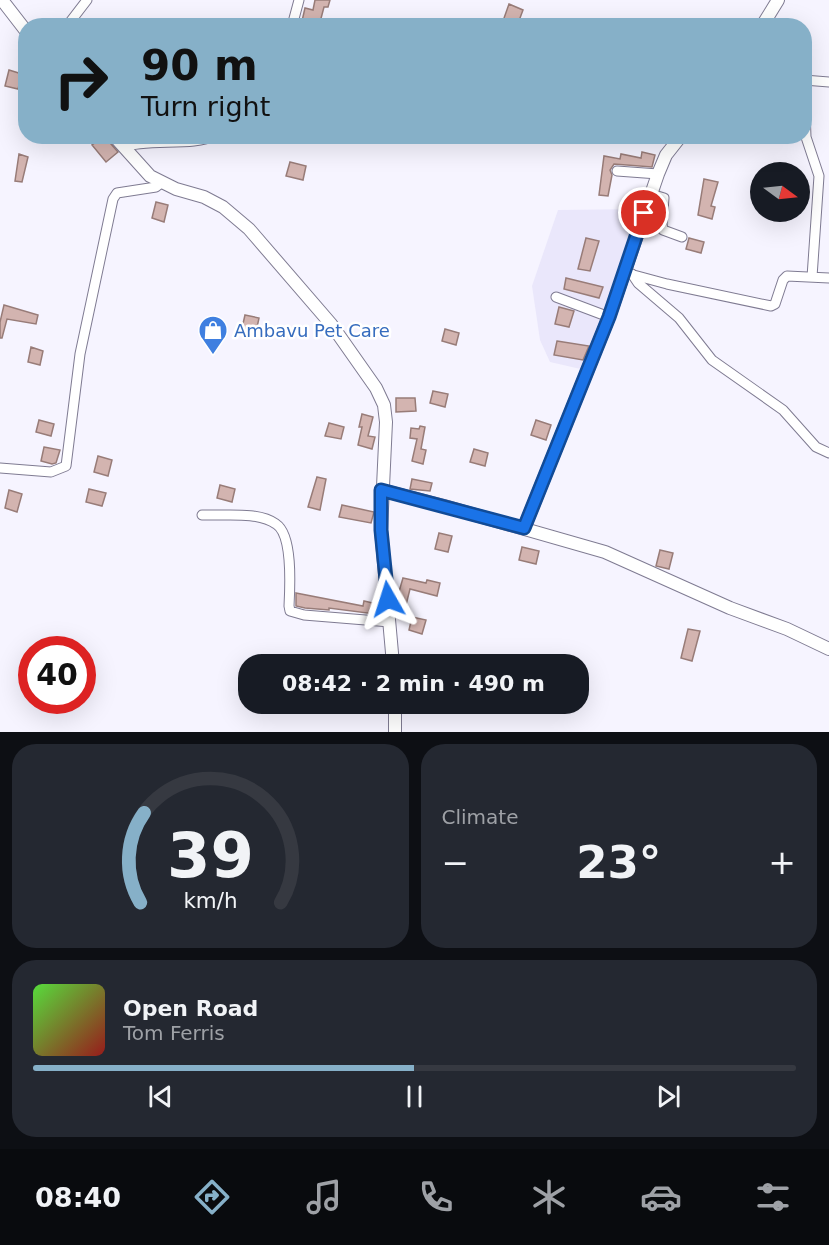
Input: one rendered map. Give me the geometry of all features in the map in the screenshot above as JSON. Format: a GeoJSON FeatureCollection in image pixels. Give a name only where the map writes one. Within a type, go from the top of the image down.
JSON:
{"type":"FeatureCollection","features":[{"type":"Feature","properties":{"kind":"street"},"geometry":{"type":"LineString","coordinates":[[2,0],[18,21]]}},
{"type":"Feature","properties":{"kind":"street"},"geometry":{"type":"LineString","coordinates":[[73,18],[87,0]]}},
{"type":"Feature","properties":{"kind":"street"},"geometry":{"type":"LineString","coordinates":[[294,18],[299,0]]}},
{"type":"Feature","properties":{"kind":"street"},"geometry":{"type":"LineString","coordinates":[[767,18],[778,0]]}},
{"type":"Feature","properties":{"kind":"street"},"geometry":{"type":"LineString","coordinates":[[812,81],[829,82]]}},
{"type":"Feature","properties":{"kind":"street"},"geometry":{"type":"LineString","coordinates":[[121,144],[150,176],[161,183],[204,197],[223,207],[249,229],[331,324],[376,388],[384,405],[386,422],[381,490],[381,530],[392,654]]}},
{"type":"Feature","properties":{"kind":"street"},"geometry":{"type":"LineString","coordinates":[[123,147],[136,144]]}},
{"type":"Feature","properties":{"kind":"street"},"geometry":{"type":"LineString","coordinates":[[524,528],[628,273],[658,174],[666,155],[675,144]]}},
{"type":"Feature","properties":{"kind":"street"},"geometry":{"type":"LineString","coordinates":[[808,144],[819,177],[812,277]]}},
{"type":"Feature","properties":{"kind":"street"},"geometry":{"type":"LineString","coordinates":[[617,171],[658,174]]}},
{"type":"Feature","properties":{"kind":"street"},"geometry":{"type":"LineString","coordinates":[[0,468],[51,471],[66,466],[80,354],[113,200],[117,193],[156,187],[161,183]]}},
{"type":"Feature","properties":{"kind":"street"},"geometry":{"type":"LineString","coordinates":[[651,194],[664,198],[663,230],[682,237]]}},
{"type":"Feature","properties":{"kind":"street"},"geometry":{"type":"LineString","coordinates":[[628,273],[667,284],[771,306],[775,304],[783,280],[787,276],[829,278]]}},
{"type":"Feature","properties":{"kind":"street"},"geometry":{"type":"LineString","coordinates":[[628,273],[679,318],[712,360],[783,410],[816,447],[829,453]]}},
{"type":"Feature","properties":{"kind":"street"},"geometry":{"type":"LineString","coordinates":[[556,297],[609,317]]}},
{"type":"Feature","properties":{"kind":"street"},"geometry":{"type":"LineString","coordinates":[[381,490],[605,552],[829,649]]}},
{"type":"Feature","properties":{"kind":"street"},"geometry":{"type":"LineString","coordinates":[[202,515],[250,516],[277,524],[284,532],[290,569],[290,611],[304,615],[390,622]]}},
{"type":"Feature","properties":{"kind":"street"},"geometry":{"type":"LineString","coordinates":[[395,714],[395,732]]}},
{"type":"Feature","properties":{"kind":"shaded area"},"geometry":{"type":"Polygon","coordinates":[[[641,209],[585,370],[550,362],[540,340],[532,286],[558,210],[641,209]]]}},
{"type":"Feature","properties":{"kind":"building"},"geometry":{"type":"Polygon","coordinates":[[[315,0],[330,0],[328,7],[324,7],[321,18],[303,18],[305,8],[313,10],[315,0]]]}},
{"type":"Feature","properties":{"kind":"building"},"geometry":{"type":"Polygon","coordinates":[[[509,4],[523,10],[520,18],[504,18],[509,4]]]}},
{"type":"Feature","properties":{"kind":"building"},"geometry":{"type":"Polygon","coordinates":[[[9,70],[18,73],[18,89],[5,86],[9,70]]]}},
{"type":"Feature","properties":{"kind":"building"},"geometry":{"type":"Polygon","coordinates":[[[111,144],[118,152],[106,162],[92,145],[111,144]]]}},
{"type":"Feature","properties":{"kind":"building"},"geometry":{"type":"Polygon","coordinates":[[[642,152],[655,155],[652,167],[614,164],[610,170],[612,175],[608,196],[599,195],[604,156],[620,159],[621,154],[641,158],[642,152]]]}},
{"type":"Feature","properties":{"kind":"building"},"geometry":{"type":"Polygon","coordinates":[[[19,154],[28,157],[22,182],[15,181],[19,154]]]}},
{"type":"Feature","properties":{"kind":"building"},"geometry":{"type":"Polygon","coordinates":[[[290,162],[306,166],[303,180],[286,176],[290,162]]]}},
{"type":"Feature","properties":{"kind":"building"},"geometry":{"type":"Polygon","coordinates":[[[704,179],[718,182],[711,206],[715,207],[712,219],[698,215],[704,179]]]}},
{"type":"Feature","properties":{"kind":"building"},"geometry":{"type":"Polygon","coordinates":[[[156,202],[168,205],[164,222],[152,218],[156,202]]]}},
{"type":"Feature","properties":{"kind":"building"},"geometry":{"type":"Polygon","coordinates":[[[586,238],[599,241],[590,271],[578,269],[586,238]]]}},
{"type":"Feature","properties":{"kind":"building"},"geometry":{"type":"Polygon","coordinates":[[[689,238],[704,242],[701,253],[686,249],[689,238]]]}},
{"type":"Feature","properties":{"kind":"building"},"geometry":{"type":"Polygon","coordinates":[[[566,278],[603,287],[599,298],[564,289],[566,278]]]}},
{"type":"Feature","properties":{"kind":"building"},"geometry":{"type":"Polygon","coordinates":[[[4,305],[38,315],[36,324],[7,319],[2,338],[0,338],[0,322],[4,305]]]}},
{"type":"Feature","properties":{"kind":"building"},"geometry":{"type":"Polygon","coordinates":[[[559,307],[574,311],[569,327],[555,324],[559,307]]]}},
{"type":"Feature","properties":{"kind":"building"},"geometry":{"type":"Polygon","coordinates":[[[245,315],[259,318],[256,332],[242,328],[245,315]]]}},
{"type":"Feature","properties":{"kind":"building"},"geometry":{"type":"Polygon","coordinates":[[[445,329],[459,333],[456,345],[442,341],[445,329]]]}},
{"type":"Feature","properties":{"kind":"building"},"geometry":{"type":"Polygon","coordinates":[[[557,341],[589,346],[583,360],[554,355],[557,341]]]}},
{"type":"Feature","properties":{"kind":"building"},"geometry":{"type":"Polygon","coordinates":[[[31,347],[43,351],[40,365],[28,362],[31,347]]]}},
{"type":"Feature","properties":{"kind":"building"},"geometry":{"type":"Polygon","coordinates":[[[433,391],[448,394],[445,407],[430,403],[433,391]]]}},
{"type":"Feature","properties":{"kind":"building"},"geometry":{"type":"Polygon","coordinates":[[[396,398],[415,398],[416,411],[396,412],[396,398]]]}},
{"type":"Feature","properties":{"kind":"building"},"geometry":{"type":"Polygon","coordinates":[[[362,414],[373,417],[368,436],[375,437],[372,449],[358,445],[362,414]]]}},
{"type":"Feature","properties":{"kind":"building"},"geometry":{"type":"Polygon","coordinates":[[[39,420],[54,424],[51,436],[36,432],[39,420]]]}},
{"type":"Feature","properties":{"kind":"building"},"geometry":{"type":"Polygon","coordinates":[[[536,420],[551,425],[546,440],[531,435],[536,420]]]}},
{"type":"Feature","properties":{"kind":"building"},"geometry":{"type":"Polygon","coordinates":[[[329,423],[344,427],[341,439],[325,436],[329,423]]]}},
{"type":"Feature","properties":{"kind":"building"},"geometry":{"type":"Polygon","coordinates":[[[420,426],[425,427],[421,449],[426,450],[423,464],[412,461],[417,439],[410,438],[411,428],[419,429],[420,426]]]}},
{"type":"Feature","properties":{"kind":"building"},"geometry":{"type":"Polygon","coordinates":[[[44,447],[60,450],[56,463],[41,461],[44,447]]]}},
{"type":"Feature","properties":{"kind":"building"},"geometry":{"type":"Polygon","coordinates":[[[474,449],[488,453],[485,466],[470,462],[474,449]]]}},
{"type":"Feature","properties":{"kind":"building"},"geometry":{"type":"Polygon","coordinates":[[[98,456],[112,460],[108,476],[94,472],[98,456]]]}},
{"type":"Feature","properties":{"kind":"building"},"geometry":{"type":"Polygon","coordinates":[[[317,477],[326,479],[320,510],[308,507],[317,477]]]}},
{"type":"Feature","properties":{"kind":"building"},"geometry":{"type":"Polygon","coordinates":[[[412,479],[432,483],[430,491],[410,489],[412,479]]]}},
{"type":"Feature","properties":{"kind":"building"},"geometry":{"type":"Polygon","coordinates":[[[220,485],[235,489],[232,502],[217,498],[220,485]]]}},
{"type":"Feature","properties":{"kind":"building"},"geometry":{"type":"Polygon","coordinates":[[[89,489],[106,493],[102,506],[86,502],[89,489]]]}},
{"type":"Feature","properties":{"kind":"building"},"geometry":{"type":"Polygon","coordinates":[[[9,490],[22,494],[17,512],[5,508],[9,490]]]}},
{"type":"Feature","properties":{"kind":"building"},"geometry":{"type":"Polygon","coordinates":[[[342,505],[374,512],[371,523],[339,517],[342,505]]]}},
{"type":"Feature","properties":{"kind":"building"},"geometry":{"type":"Polygon","coordinates":[[[439,533],[452,536],[448,552],[435,549],[439,533]]]}},
{"type":"Feature","properties":{"kind":"building"},"geometry":{"type":"Polygon","coordinates":[[[522,547],[539,551],[536,564],[519,560],[522,547]]]}},
{"type":"Feature","properties":{"kind":"building"},"geometry":{"type":"Polygon","coordinates":[[[660,550],[673,553],[669,569],[656,566],[660,550]]]}},
{"type":"Feature","properties":{"kind":"building"},"geometry":{"type":"Polygon","coordinates":[[[403,578],[426,583],[427,580],[440,583],[437,596],[410,589],[406,605],[396,602],[403,578]]]}},
{"type":"Feature","properties":{"kind":"building"},"geometry":{"type":"Polygon","coordinates":[[[296,593],[363,606],[364,601],[377,604],[375,614],[296,606],[296,593]]]}},
{"type":"Feature","properties":{"kind":"building"},"geometry":{"type":"Polygon","coordinates":[[[412,617],[426,620],[422,634],[409,630],[412,617]]]}},
{"type":"Feature","properties":{"kind":"building"},"geometry":{"type":"Polygon","coordinates":[[[688,629],[700,631],[692,661],[681,658],[688,629]]]}},
{"type":"Feature","properties":{"kind":"place","name":"Ambavu Pet Care"},"geometry":{"type":"Point","coordinates":[213,356]}},
{"type":"Feature","properties":{"kind":"route"},"geometry":{"type":"LineString","coordinates":[[388,599],[381,530],[381,490],[524,528],[609,317],[644,213]]}}]}
